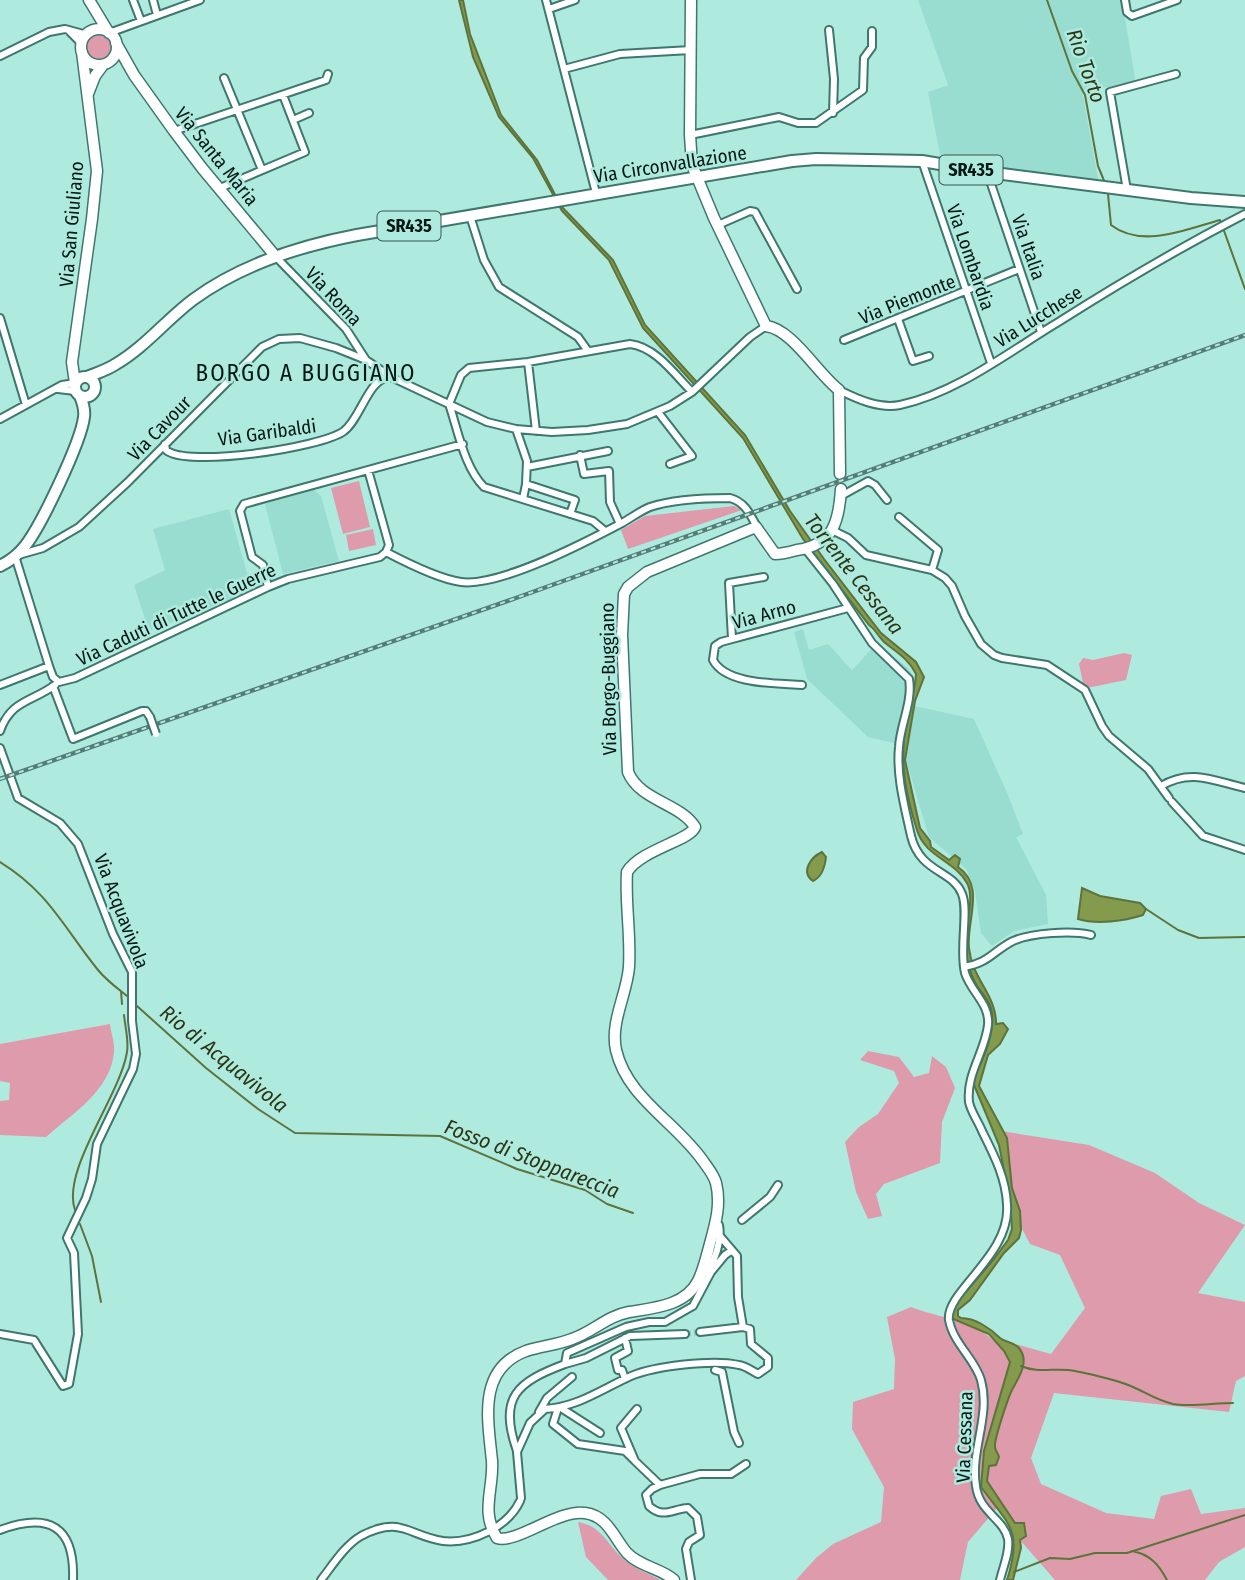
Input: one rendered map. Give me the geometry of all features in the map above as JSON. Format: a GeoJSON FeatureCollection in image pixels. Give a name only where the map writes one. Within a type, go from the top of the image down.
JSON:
{"type":"FeatureCollection","features":[{"type":"Feature","properties":{"kind":"main road","name":"Via Circonvallazione"},"geometry":{"type":"LineString","coordinates":[[84,387],[134,352],[208,289],[276,257],[326,241],[696,177],[816,159],[922,161],[1127,190],[1245,202]]}},
{"type":"Feature","properties":{"kind":"main road"},"geometry":{"type":"LineString","coordinates":[[0,566],[26,545],[43,517],[88,420],[84,387]]}},
{"type":"Feature","properties":{"kind":"street"},"geometry":{"type":"LineString","coordinates":[[133,0],[141,21]]}},
{"type":"Feature","properties":{"kind":"street"},"geometry":{"type":"LineString","coordinates":[[153,0],[158,15]]}},
{"type":"Feature","properties":{"kind":"street"},"geometry":{"type":"LineString","coordinates":[[85,41],[99,30],[109,33],[200,0]]}},
{"type":"Feature","properties":{"kind":"street"},"geometry":{"type":"LineString","coordinates":[[546,0],[596,193]]}},
{"type":"Feature","properties":{"kind":"street"},"geometry":{"type":"LineString","coordinates":[[548,9],[575,0]]}},
{"type":"Feature","properties":{"kind":"street"},"geometry":{"type":"LineString","coordinates":[[691,0],[690,152],[696,177],[766,326]]}},
{"type":"Feature","properties":{"kind":"street"},"geometry":{"type":"LineString","coordinates":[[1125,0],[1127,12],[1132,16],[1177,0]]}},
{"type":"Feature","properties":{"kind":"street"},"geometry":{"type":"LineString","coordinates":[[88,95],[93,79],[116,51],[116,43],[90,2]]}},
{"type":"Feature","properties":{"kind":"street","name":"Via San Giuliano"},"geometry":{"type":"LineString","coordinates":[[84,387],[73,357],[97,171],[85,41],[93,18],[90,2]]}},
{"type":"Feature","properties":{"kind":"street"},"geometry":{"type":"LineString","coordinates":[[0,56],[49,32],[65,29],[85,41],[91,63],[125,66],[134,75]]}},
{"type":"Feature","properties":{"kind":"street"},"geometry":{"type":"LineString","coordinates":[[829,30],[834,79],[832,113]]}},
{"type":"Feature","properties":{"kind":"street"},"geometry":{"type":"LineString","coordinates":[[690,135],[779,117],[798,123],[816,122],[832,113],[863,90],[864,58],[872,47],[872,31]]}},
{"type":"Feature","properties":{"kind":"street","name":"Via Santa Maria"},"geometry":{"type":"LineString","coordinates":[[116,43],[134,75],[174,131],[276,257]]}},
{"type":"Feature","properties":{"kind":"street"},"geometry":{"type":"LineString","coordinates":[[564,69],[620,54],[691,50]]}},
{"type":"Feature","properties":{"kind":"street"},"geometry":{"type":"LineString","coordinates":[[1127,190],[1110,92],[1176,74]]}},
{"type":"Feature","properties":{"kind":"street"},"geometry":{"type":"LineString","coordinates":[[174,131],[326,80],[328,75]]}},
{"type":"Feature","properties":{"kind":"street"},"geometry":{"type":"LineString","coordinates":[[224,78],[262,170]]}},
{"type":"Feature","properties":{"kind":"street"},"geometry":{"type":"LineString","coordinates":[[220,188],[305,152],[283,95]]}},
{"type":"Feature","properties":{"kind":"street"},"geometry":{"type":"LineString","coordinates":[[293,120],[309,113]]}},
{"type":"Feature","properties":{"kind":"street","name":"Via Lombardia"},"geometry":{"type":"LineString","coordinates":[[922,161],[991,363]]}},
{"type":"Feature","properties":{"kind":"street","name":"Via Italia"},"geometry":{"type":"LineString","coordinates":[[987,172],[1041,332]]}},
{"type":"Feature","properties":{"kind":"street"},"geometry":{"type":"LineString","coordinates":[[718,225],[750,211],[755,212],[797,289]]}},
{"type":"Feature","properties":{"kind":"street","name":"Via Lucchese"},"geometry":{"type":"LineString","coordinates":[[839,390],[875,404],[898,405],[944,391],[1138,272],[1245,214]]}},
{"type":"Feature","properties":{"kind":"street"},"geometry":{"type":"LineString","coordinates":[[471,219],[484,259],[499,287],[578,337],[588,351]]}},
{"type":"Feature","properties":{"kind":"street","name":"Via Roma"},"geometry":{"type":"LineString","coordinates":[[276,257],[346,329],[366,360]]}},
{"type":"Feature","properties":{"kind":"street","name":"Via Piemonte"},"geometry":{"type":"LineString","coordinates":[[844,340],[966,293],[1019,269]]}},
{"type":"Feature","properties":{"kind":"street"},"geometry":{"type":"LineString","coordinates":[[0,318],[3,343],[26,405]]}},
{"type":"Feature","properties":{"kind":"street"},"geometry":{"type":"LineString","coordinates":[[898,319],[913,361],[929,356]]}},
{"type":"Feature","properties":{"kind":"street"},"geometry":{"type":"LineString","coordinates":[[366,360],[391,377],[473,417],[516,429],[573,432],[627,424],[658,412],[692,392],[750,337],[766,326],[774,327],[839,390],[840,474]]}},
{"type":"Feature","properties":{"kind":"street","name":"Via Cavour"},"geometry":{"type":"LineString","coordinates":[[15,556],[43,548],[79,527],[128,482],[237,371],[270,342],[300,338],[366,360]]}},
{"type":"Feature","properties":{"kind":"street"},"geometry":{"type":"LineString","coordinates":[[609,529],[593,521],[484,487],[475,475],[449,404],[461,375],[467,369],[528,362],[610,346],[638,345],[651,352],[692,392]]}},
{"type":"Feature","properties":{"kind":"street"},"geometry":{"type":"LineString","coordinates":[[528,362],[536,431]]}},
{"type":"Feature","properties":{"kind":"street","name":"Via Garibaldi"},"geometry":{"type":"LineString","coordinates":[[165,444],[166,450],[173,454],[208,456],[256,454],[328,439],[350,426],[377,383],[391,377]]}},
{"type":"Feature","properties":{"kind":"street"},"geometry":{"type":"LineString","coordinates":[[0,419],[65,384],[84,387]]}},
{"type":"Feature","properties":{"kind":"street"},"geometry":{"type":"LineString","coordinates":[[658,412],[692,456],[670,464]]}},
{"type":"Feature","properties":{"kind":"street"},"geometry":{"type":"LineString","coordinates":[[516,429],[527,467],[523,499]]}},
{"type":"Feature","properties":{"kind":"street"},"geometry":{"type":"LineString","coordinates":[[268,587],[263,565],[252,557],[240,511],[244,504],[463,444]]}},
{"type":"Feature","properties":{"kind":"street"},"geometry":{"type":"LineString","coordinates":[[527,467],[608,451]]}},
{"type":"Feature","properties":{"kind":"street"},"geometry":{"type":"LineString","coordinates":[[579,456],[584,474],[609,471],[610,502],[620,524]]}},
{"type":"Feature","properties":{"kind":"street"},"geometry":{"type":"LineString","coordinates":[[368,470],[389,545],[386,552],[455,581],[481,581],[510,574],[651,507],[730,498],[741,502],[775,555],[806,550],[825,541],[840,508],[841,493],[868,481],[875,485],[887,500]]}},
{"type":"Feature","properties":{"kind":"street"},"geometry":{"type":"LineString","coordinates":[[526,484],[575,500],[570,514]]}},
{"type":"Feature","properties":{"kind":"street"},"geometry":{"type":"LineString","coordinates":[[899,517],[937,550],[932,570]]}},
{"type":"Feature","properties":{"kind":"street","name":"Via Borgo-Buggiano"},"geometry":{"type":"LineString","coordinates":[[716,1223],[717,1186],[712,1174],[680,1133],[634,1088],[619,1059],[614,1041],[628,971],[626,872],[644,856],[690,835],[695,827],[686,817],[638,787],[628,772],[622,612],[624,594],[634,580],[664,564],[757,527]]}},
{"type":"Feature","properties":{"kind":"street"},"geometry":{"type":"LineString","coordinates":[[832,530],[848,538],[866,555],[932,570],[945,578],[952,586],[981,645],[1002,658],[1048,665],[1085,690],[1109,736],[1148,769],[1202,836],[1245,850]]}},
{"type":"Feature","properties":{"kind":"street","name":"Via Cessana"},"geometry":{"type":"LineString","coordinates":[[806,550],[833,584],[878,651],[900,668],[909,679],[910,688],[898,761],[911,834],[915,849],[922,860],[962,893],[964,967],[969,982],[985,1008],[988,1022],[985,1042],[969,1084],[969,1101],[999,1166],[1007,1215],[996,1247],[952,1303],[949,1316],[956,1337],[982,1384],[983,1418],[975,1483],[981,1502],[1002,1526],[1008,1538],[1007,1555],[1000,1580]]}},
{"type":"Feature","properties":{"kind":"street","name":"Via Caduti di Tutte le Guerre"},"geometry":{"type":"LineString","coordinates":[[56,684],[75,678],[288,579],[380,556],[386,552]]}},
{"type":"Feature","properties":{"kind":"street"},"geometry":{"type":"LineString","coordinates":[[15,556],[48,666],[74,739],[142,711],[146,711],[156,734]]}},
{"type":"Feature","properties":{"kind":"street"},"geometry":{"type":"LineString","coordinates":[[732,639],[729,583],[764,577]]}},
{"type":"Feature","properties":{"kind":"street","name":"Via Arno"},"geometry":{"type":"LineString","coordinates":[[802,685],[741,679],[729,675],[716,666],[713,653],[715,646],[848,608]]}},
{"type":"Feature","properties":{"kind":"street"},"geometry":{"type":"LineString","coordinates":[[0,685],[48,666]]}},
{"type":"Feature","properties":{"kind":"street"},"geometry":{"type":"LineString","coordinates":[[0,732],[6,718],[14,709],[56,684]]}},
{"type":"Feature","properties":{"kind":"street","name":"Via Acquavivola"},"geometry":{"type":"LineString","coordinates":[[0,748],[18,798],[60,823],[85,857],[113,934],[131,968],[136,1054],[133,1069],[97,1144],[86,1198],[67,1238],[74,1253],[78,1334],[69,1384],[63,1386],[34,1340],[0,1334]]}},
{"type":"Feature","properties":{"kind":"street"},"geometry":{"type":"LineString","coordinates":[[1161,786],[1175,778],[1189,775],[1245,789]]}},
{"type":"Feature","properties":{"kind":"street"},"geometry":{"type":"LineString","coordinates":[[964,967],[977,965],[1016,940],[1053,934],[1091,935]]}},
{"type":"Feature","properties":{"kind":"street"},"geometry":{"type":"LineString","coordinates":[[742,1220],[770,1196],[778,1185]]}},
{"type":"Feature","properties":{"kind":"street"},"geometry":{"type":"LineString","coordinates":[[716,1223],[719,1225],[720,1236],[717,1259]]}},
{"type":"Feature","properties":{"kind":"street"},"geometry":{"type":"LineString","coordinates":[[565,1364],[567,1353],[638,1324],[665,1322],[693,1306],[698,1300],[705,1275],[716,1223]]}},
{"type":"Feature","properties":{"kind":"street"},"geometry":{"type":"LineString","coordinates":[[720,1236],[737,1256],[737,1297],[743,1325]]}},
{"type":"Feature","properties":{"kind":"street"},"geometry":{"type":"LineString","coordinates":[[674,1580],[631,1557],[600,1518],[587,1513],[571,1513],[502,1539],[497,1538],[487,1514],[492,1469],[487,1417],[493,1385],[501,1366],[526,1351],[574,1339],[616,1315],[672,1304],[691,1290],[717,1259],[731,1251]]}},
{"type":"Feature","properties":{"kind":"street"},"geometry":{"type":"LineString","coordinates":[[538,1414],[545,1409],[558,1408],[593,1396],[646,1371],[707,1363],[738,1364],[758,1374],[765,1371],[769,1361],[751,1344],[750,1329],[743,1325],[700,1332]]}},
{"type":"Feature","properties":{"kind":"street"},"geometry":{"type":"LineString","coordinates":[[321,1580],[360,1536],[393,1526],[450,1541],[492,1530],[510,1517],[521,1499],[517,1452],[510,1424],[513,1396],[533,1377],[586,1357],[625,1338],[685,1334]]}},
{"type":"Feature","properties":{"kind":"street"},"geometry":{"type":"LineString","coordinates":[[625,1338],[628,1351],[615,1358],[618,1370],[622,1370],[625,1379]]}},
{"type":"Feature","properties":{"kind":"street"},"geometry":{"type":"LineString","coordinates":[[715,1370],[722,1372],[734,1432],[739,1443]]}},
{"type":"Feature","properties":{"kind":"street"},"geometry":{"type":"LineString","coordinates":[[517,1452],[530,1423],[547,1398],[572,1377]]}},
{"type":"Feature","properties":{"kind":"street"},"geometry":{"type":"LineString","coordinates":[[558,1408],[600,1433]]}},
{"type":"Feature","properties":{"kind":"street"},"geometry":{"type":"LineString","coordinates":[[558,1408],[553,1424],[578,1444],[625,1451],[660,1485]]}},
{"type":"Feature","properties":{"kind":"street"},"geometry":{"type":"LineString","coordinates":[[635,1461],[621,1428],[637,1409]]}},
{"type":"Feature","properties":{"kind":"street"},"geometry":{"type":"LineString","coordinates":[[691,1580],[686,1549],[690,1542],[700,1535],[697,1517],[688,1508],[667,1513],[654,1511],[646,1498],[652,1489],[660,1485],[701,1474],[731,1474],[746,1464]]}},
{"type":"Feature","properties":{"kind":"street"},"geometry":{"type":"LineString","coordinates":[[0,1531],[32,1522],[58,1529],[71,1547],[74,1580]]}},
{"type":"Feature","properties":{"kind":"shaded area"},"geometry":{"type":"Polygon","coordinates":[[[459,0],[463,0],[470,34],[501,115],[537,160],[561,206],[613,260],[645,325],[745,435],[790,511],[824,559],[881,633],[916,662],[924,677],[915,701],[905,760],[920,828],[930,841],[931,847],[949,860],[955,855],[960,859],[958,867],[971,884],[971,959],[993,1005],[996,1024],[1003,1023],[1008,1029],[1000,1044],[988,1055],[979,1086],[1007,1138],[1012,1188],[1020,1211],[1021,1230],[1019,1238],[1004,1253],[970,1300],[958,1310],[958,1316],[982,1324],[1002,1340],[1015,1345],[1024,1358],[997,1435],[995,1447],[999,1457],[996,1465],[989,1466],[987,1481],[1015,1523],[1024,1523],[1026,1536],[1020,1540],[1021,1548],[1013,1580],[1007,1580],[1014,1550],[1010,1529],[981,1487],[984,1451],[1010,1362],[989,1334],[951,1318],[958,1301],[994,1259],[1008,1240],[1012,1229],[1010,1201],[999,1145],[974,1085],[990,1039],[992,1013],[973,978],[965,951],[970,906],[967,883],[955,869],[926,846],[917,830],[910,804],[903,752],[916,674],[906,660],[869,625],[803,539],[743,438],[643,328],[609,260],[562,211],[533,158],[499,117],[473,57],[459,0]]]}},
{"type":"Feature","properties":{"kind":"shaded area"},"geometry":{"type":"Polygon","coordinates":[[[918,0],[1122,0],[1136,84],[1082,90],[1099,184],[942,165],[928,92],[948,85],[918,0]]]}},
{"type":"Feature","properties":{"kind":"shaded area"},"geometry":{"type":"Polygon","coordinates":[[[99,35],[108,39],[112,48],[108,57],[99,61],[90,57],[86,48],[90,39],[99,35]]]}},
{"type":"Feature","properties":{"kind":"shaded area"},"geometry":{"type":"Polygon","coordinates":[[[359,481],[370,527],[343,534],[331,488],[359,481]]]}},
{"type":"Feature","properties":{"kind":"shaded area"},"geometry":{"type":"Polygon","coordinates":[[[314,490],[321,496],[339,561],[283,574],[265,504],[314,490]]]}},
{"type":"Feature","properties":{"kind":"shaded area"},"geometry":{"type":"Polygon","coordinates":[[[734,506],[742,510],[628,549],[621,530],[645,516],[734,506]]]}},
{"type":"Feature","properties":{"kind":"shaded area"},"geometry":{"type":"Polygon","coordinates":[[[229,509],[252,591],[149,631],[134,585],[165,570],[153,529],[229,509]]]}},
{"type":"Feature","properties":{"kind":"shaded area"},"geometry":{"type":"Polygon","coordinates":[[[373,529],[376,545],[349,551],[346,535],[373,529]]]}},
{"type":"Feature","properties":{"kind":"shaded area"},"geometry":{"type":"Polygon","coordinates":[[[803,629],[809,650],[828,644],[852,670],[877,643],[913,675],[910,705],[974,719],[1023,834],[1016,837],[1046,895],[1048,924],[1014,931],[992,946],[981,933],[975,892],[966,869],[929,837],[906,760],[907,746],[868,737],[807,679],[794,632],[803,629]]]}},
{"type":"Feature","properties":{"kind":"shaded area"},"geometry":{"type":"Polygon","coordinates":[[[1124,653],[1132,655],[1126,680],[1087,688],[1083,683],[1079,664],[1083,658],[1093,660],[1124,653]]]}},
{"type":"Feature","properties":{"kind":"shaded area"},"geometry":{"type":"Polygon","coordinates":[[[822,852],[826,857],[824,867],[819,877],[813,881],[807,873],[808,865],[822,852]]]}},
{"type":"Feature","properties":{"kind":"shaded area"},"geometry":{"type":"Polygon","coordinates":[[[1082,888],[1100,896],[1140,903],[1146,909],[1143,915],[1119,920],[1094,922],[1078,919],[1082,888]]]}},
{"type":"Feature","properties":{"kind":"shaded area"},"geometry":{"type":"Polygon","coordinates":[[[110,1024],[114,1049],[111,1066],[106,1078],[89,1100],[46,1137],[0,1135],[0,1101],[9,1100],[10,1083],[0,1081],[0,1044],[110,1024]]]}},
{"type":"Feature","properties":{"kind":"shaded area"},"geometry":{"type":"Polygon","coordinates":[[[868,1051],[899,1057],[914,1077],[929,1073],[932,1056],[946,1067],[955,1088],[942,1122],[940,1163],[884,1184],[876,1194],[882,1216],[868,1219],[856,1192],[845,1142],[859,1127],[878,1114],[899,1083],[894,1071],[860,1060],[868,1051]]]}},
{"type":"Feature","properties":{"kind":"shaded area"},"geometry":{"type":"Polygon","coordinates":[[[1001,1131],[1089,1145],[1155,1173],[1199,1203],[1245,1225],[1198,1293],[1245,1302],[1245,1376],[1236,1381],[1229,1412],[1054,1393],[1031,1458],[1041,1484],[1106,1513],[1154,1519],[1161,1496],[1191,1489],[1201,1514],[1245,1508],[1245,1547],[1219,1562],[1205,1580],[1055,1580],[1020,1540],[1021,1524],[1015,1523],[987,1481],[989,1466],[999,1457],[995,1447],[997,1436],[1008,1400],[1023,1366],[1020,1349],[1015,1344],[1051,1354],[1085,1308],[1060,1255],[1030,1244],[1015,1215],[1001,1131]]]}},
{"type":"Feature","properties":{"kind":"shaded area"},"geometry":{"type":"Polygon","coordinates":[[[911,1307],[979,1330],[1001,1348],[1010,1362],[982,1465],[981,1487],[997,1508],[968,1542],[960,1580],[796,1580],[833,1544],[881,1522],[884,1487],[852,1429],[853,1402],[894,1389],[895,1359],[887,1317],[911,1307]]]}},
{"type":"Feature","properties":{"kind":"shaded area"},"geometry":{"type":"Polygon","coordinates":[[[578,1522],[598,1531],[630,1564],[661,1580],[608,1580],[586,1557],[578,1522]]]}},
{"type":"Feature","properties":{"kind":"waterway","name":"Rio Torto"},"geometry":{"type":"LineString","coordinates":[[1047,0],[1072,71],[1085,95],[1098,166],[1105,183]]}},
{"type":"Feature","properties":{"kind":"waterway"},"geometry":{"type":"LineString","coordinates":[[1108,194],[1111,225],[1136,236],[1165,235],[1220,220],[1221,224]]}},
{"type":"Feature","properties":{"kind":"waterway"},"geometry":{"type":"LineString","coordinates":[[1223,228],[1245,289]]}},
{"type":"Feature","properties":{"kind":"waterway","name":"Rio di Acquavivola"},"geometry":{"type":"LineString","coordinates":[[0,862],[44,898],[98,970],[127,996]]}},
{"type":"Feature","properties":{"kind":"waterway"},"geometry":{"type":"LineString","coordinates":[[1146,909],[1178,930],[1199,938],[1245,937]]}},
{"type":"Feature","properties":{"kind":"waterway"},"geometry":{"type":"LineString","coordinates":[[121,991],[122,1004]]}},
{"type":"Feature","properties":{"kind":"waterway","name":"Fosso di Stoppareccia"},"geometry":{"type":"LineString","coordinates":[[137,1006],[206,1068],[258,1109],[295,1133],[440,1136],[517,1169],[585,1190],[607,1204],[633,1213]]}},
{"type":"Feature","properties":{"kind":"waterway"},"geometry":{"type":"LineString","coordinates":[[75,1210],[73,1194],[76,1175],[83,1154],[114,1090],[127,1052],[124,1015]]}},
{"type":"Feature","properties":{"kind":"waterway"},"geometry":{"type":"LineString","coordinates":[[80,1224],[92,1256],[101,1302]]}},
{"type":"Feature","properties":{"kind":"waterway"},"geometry":{"type":"LineString","coordinates":[[1021,1366],[1034,1370],[1068,1370],[1104,1378],[1126,1384],[1173,1404],[1233,1403]]}},
{"type":"Feature","properties":{"kind":"waterway"},"geometry":{"type":"LineString","coordinates":[[1014,1572],[1050,1558],[1070,1559],[1095,1553],[1127,1553],[1245,1515]]}},
{"type":"Feature","properties":{"kind":"waterway"},"geometry":{"type":"LineString","coordinates":[[1132,1551],[1153,1561],[1167,1580]]}},
{"type":"Feature","properties":{"kind":"tunnel"},"geometry":{"type":"LineString","coordinates":[[685,1334],[700,1332]]}},
{"type":"Feature","properties":{"kind":"railway"},"geometry":{"type":"LineString","coordinates":[[0,779],[516,598],[1245,335]]}},
{"type":"Feature","properties":{"kind":"district","name":"BORGO A BUGGIANO"},"geometry":{"type":"Point","coordinates":[306,373]}},
{"type":"Feature","properties":{"kind":"water label","name":"Torrente Cessana"},"geometry":{"type":"Point","coordinates":[854,574]}}]}
